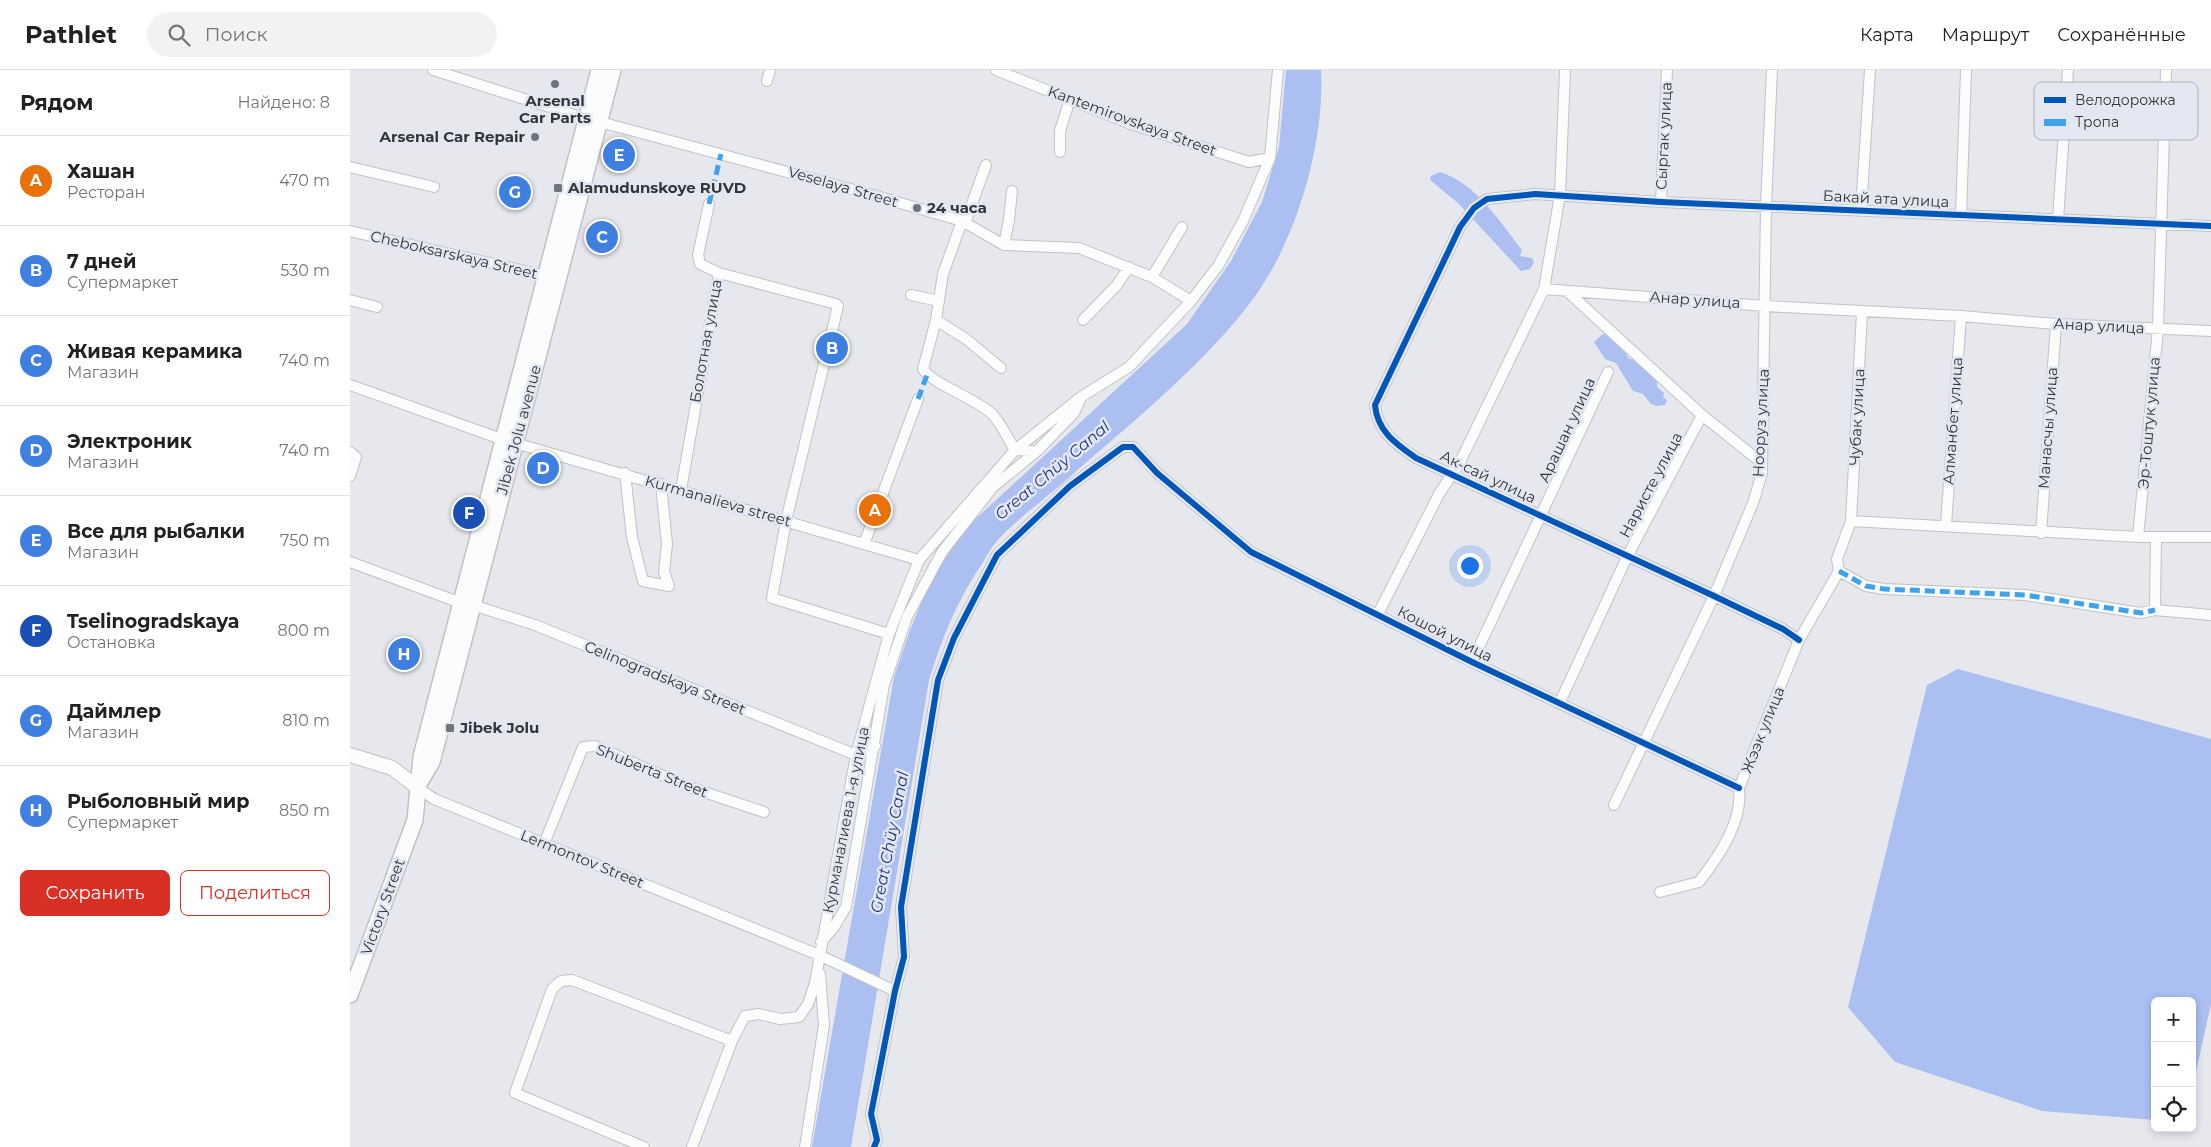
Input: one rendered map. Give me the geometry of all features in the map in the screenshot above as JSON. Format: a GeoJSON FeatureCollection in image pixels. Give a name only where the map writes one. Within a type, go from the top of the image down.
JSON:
{"type":"FeatureCollection","features":[{"type":"Feature","properties":{"kind":"main road","name":"Jibek Jolu avenue"},"geometry":{"type":"LineString","coordinates":[[594,121],[600,70]]}},
{"type":"Feature","properties":{"kind":"main road","name":"Jibek Jolu avenue"},"geometry":{"type":"LineString","coordinates":[[415,820],[421,757],[467,604],[594,121],[613,70]]}},
{"type":"Feature","properties":{"kind":"main road","name":"Lermontov Street"},"geometry":{"type":"LineString","coordinates":[[350,755],[392,768],[417,788]]}},
{"type":"Feature","properties":{"kind":"main road","name":"Victory Street"},"geometry":{"type":"LineString","coordinates":[[350,995],[415,820]]}},
{"type":"Feature","properties":{"kind":"street","name":"Veselaya Street"},"geometry":{"type":"LineString","coordinates":[[433,70],[594,121],[864,192],[964,222],[1004,245],[1079,248],[1130,266],[1191,301]]}},
{"type":"Feature","properties":{"kind":"street"},"geometry":{"type":"LineString","coordinates":[[767,81],[770,70]]}},
{"type":"Feature","properties":{"kind":"street","name":"Kantemirovskaya Street"},"geometry":{"type":"LineString","coordinates":[[996,70],[1131,124],[1249,162],[1270,158]]}},
{"type":"Feature","properties":{"kind":"street","name":"Курманалиева 1-я улица"},"geometry":{"type":"LineString","coordinates":[[819,955],[856,755],[889,634],[919,560],[1015,450],[1081,397],[1129,367],[1191,301],[1218,266],[1243,221],[1270,158],[1278,70]]}},
{"type":"Feature","properties":{"kind":"street"},"geometry":{"type":"LineString","coordinates":[[1378,614],[1438,494],[1459,464],[1544,289],[1560,195],[1565,70]]}},
{"type":"Feature","properties":{"kind":"street","name":"Сыргак улица"},"geometry":{"type":"LineString","coordinates":[[1661,202],[1667,70]]}},
{"type":"Feature","properties":{"kind":"street","name":"Нооруз улица"},"geometry":{"type":"LineString","coordinates":[[1614,806],[1714,596],[1753,503],[1762,473],[1766,206],[1772,70]]}},
{"type":"Feature","properties":{"kind":"street"},"geometry":{"type":"LineString","coordinates":[[1861,210],[1870,70]]}},
{"type":"Feature","properties":{"kind":"street"},"geometry":{"type":"LineString","coordinates":[[1961,215],[1966,70]]}},
{"type":"Feature","properties":{"kind":"street"},"geometry":{"type":"LineString","coordinates":[[1060,152],[1060,131],[1070,99]]}},
{"type":"Feature","properties":{"kind":"street"},"geometry":{"type":"LineString","coordinates":[[2058,220],[2063,140]]}},
{"type":"Feature","properties":{"kind":"street","name":"Эр-Тоштук улица"},"geometry":{"type":"LineString","coordinates":[[2138,537],[2158,328],[2163,140]]}},
{"type":"Feature","properties":{"kind":"street"},"geometry":{"type":"LineString","coordinates":[[986,165],[943,274],[936,320],[923,369],[927,375],[962,393],[992,414],[1015,450],[1037,451]]}},
{"type":"Feature","properties":{"kind":"street"},"geometry":{"type":"LineString","coordinates":[[350,167],[434,187]]}},
{"type":"Feature","properties":{"kind":"street"},"geometry":{"type":"LineString","coordinates":[[1004,245],[1012,191]]}},
{"type":"Feature","properties":{"kind":"street","name":"Ак-сай улица"},"geometry":{"type":"LineString","coordinates":[[1560,195],[1535,194],[1486,199],[1474,208],[1466,218],[1460,226],[1375,405],[1376,416],[1382,428],[1393,442],[1416,458],[1714,596],[1800,640]]}},
{"type":"Feature","properties":{"kind":"street","name":"Бакай ата улица"},"geometry":{"type":"LineString","coordinates":[[1560,195],[1661,202],[2211,226]]}},
{"type":"Feature","properties":{"kind":"street","name":"Болотная улица"},"geometry":{"type":"LineString","coordinates":[[681,490],[719,273],[700,264],[698,255],[708,204]]}},
{"type":"Feature","properties":{"kind":"street"},"geometry":{"type":"LineString","coordinates":[[1152,277],[1182,227]]}},
{"type":"Feature","properties":{"kind":"street","name":"Cheboksarskaya Street"},"geometry":{"type":"LineString","coordinates":[[350,231],[553,277]]}},
{"type":"Feature","properties":{"kind":"street"},"geometry":{"type":"LineString","coordinates":[[1083,320],[1117,286],[1130,266]]}},
{"type":"Feature","properties":{"kind":"street"},"geometry":{"type":"LineString","coordinates":[[719,273],[838,306],[786,521],[772,598],[889,634]]}},
{"type":"Feature","properties":{"kind":"street","name":"Анар улица"},"geometry":{"type":"LineString","coordinates":[[1544,289],[1765,306],[1961,316],[2056,324],[2211,331]]}},
{"type":"Feature","properties":{"kind":"street"},"geometry":{"type":"LineString","coordinates":[[1568,290],[1702,415],[1762,463]]}},
{"type":"Feature","properties":{"kind":"street"},"geometry":{"type":"LineString","coordinates":[[911,295],[939,301]]}},
{"type":"Feature","properties":{"kind":"street"},"geometry":{"type":"LineString","coordinates":[[350,300],[377,307]]}},
{"type":"Feature","properties":{"kind":"street","name":"Чубак улица"},"geometry":{"type":"LineString","coordinates":[[1851,522],[1862,312]]}},
{"type":"Feature","properties":{"kind":"street","name":"Алманбет улица"},"geometry":{"type":"LineString","coordinates":[[1946,525],[1961,316]]}},
{"type":"Feature","properties":{"kind":"street"},"geometry":{"type":"LineString","coordinates":[[936,320],[966,339],[1002,368]]}},
{"type":"Feature","properties":{"kind":"street","name":"Манасчы улица"},"geometry":{"type":"LineString","coordinates":[[2041,533],[2056,324]]}},
{"type":"Feature","properties":{"kind":"street","name":"Арашан улица"},"geometry":{"type":"LineString","coordinates":[[1472,662],[1608,372]]}},
{"type":"Feature","properties":{"kind":"street","name":"Kurmanalieva street"},"geometry":{"type":"LineString","coordinates":[[350,384],[510,442],[625,473],[919,560]]}},
{"type":"Feature","properties":{"kind":"street"},"geometry":{"type":"LineString","coordinates":[[822,942],[846,907],[884,685],[907,617],[942,552],[993,487],[1037,451],[1074,413],[1081,397]]}},
{"type":"Feature","properties":{"kind":"street"},"geometry":{"type":"LineString","coordinates":[[864,544],[918,399]]}},
{"type":"Feature","properties":{"kind":"street","name":"Наристе улица"},"geometry":{"type":"LineString","coordinates":[[1560,702],[1627,557],[1702,415]]}},
{"type":"Feature","properties":{"kind":"street","name":"Кошой улица"},"geometry":{"type":"LineString","coordinates":[[874,1147],[877,1140],[871,1114],[891,989],[904,957],[901,907],[937,689],[954,638],[997,554],[1070,486],[1123,447],[1133,447],[1157,473],[1251,552],[1472,662],[1739,788]]}},
{"type":"Feature","properties":{"kind":"street"},"geometry":{"type":"LineString","coordinates":[[350,452],[356,457],[350,476]]}},
{"type":"Feature","properties":{"kind":"street"},"geometry":{"type":"LineString","coordinates":[[625,473],[632,537],[643,581],[669,586],[664,572],[667,544],[661,484]]}},
{"type":"Feature","properties":{"kind":"street"},"geometry":{"type":"LineString","coordinates":[[1851,522],[1946,525],[2041,533],[2156,538],[2211,538]]}},
{"type":"Feature","properties":{"kind":"street","name":"Жээк улица"},"geometry":{"type":"LineString","coordinates":[[1660,892],[1699,882],[1723,850],[1741,802],[1739,788],[1800,640],[1840,571],[1837,559],[1851,522]]}},
{"type":"Feature","properties":{"kind":"street"},"geometry":{"type":"LineString","coordinates":[[2156,538],[2156,610]]}},
{"type":"Feature","properties":{"kind":"street"},"geometry":{"type":"LineString","coordinates":[[919,560],[942,552]]}},
{"type":"Feature","properties":{"kind":"street","name":"Celinogradskaya Street"},"geometry":{"type":"LineString","coordinates":[[350,562],[467,604],[535,625],[856,755]]}},
{"type":"Feature","properties":{"kind":"street"},"geometry":{"type":"LineString","coordinates":[[1840,571],[1866,586],[1884,589],[2025,595],[2141,613],[2156,610],[2211,615]]}},
{"type":"Feature","properties":{"kind":"street","name":"Shuberta Street"},"geometry":{"type":"LineString","coordinates":[[544,844],[583,747],[588,746],[594,746],[689,787],[764,812]]}},
{"type":"Feature","properties":{"kind":"street"},"geometry":{"type":"LineString","coordinates":[[856,755],[875,746]]}},
{"type":"Feature","properties":{"kind":"street","name":"Lermontov Street"},"geometry":{"type":"LineString","coordinates":[[417,788],[434,799],[819,955],[891,989]]}},
{"type":"Feature","properties":{"kind":"street"},"geometry":{"type":"LineString","coordinates":[[692,1147],[732,1041],[745,1016],[758,1014],[780,1019],[799,1017],[808,1004],[815,983],[819,955]]}},
{"type":"Feature","properties":{"kind":"street"},"geometry":{"type":"LineString","coordinates":[[805,1147],[824,1025],[819,955]]}},
{"type":"Feature","properties":{"kind":"street"},"geometry":{"type":"LineString","coordinates":[[644,1147],[515,1093],[552,989],[561,981],[572,980],[732,1041]]}},
{"type":"Feature","properties":{"kind":"water","name":"Great Chüy Canal"},"geometry":{"type":"Polygon","coordinates":[[[1286,70],[1321,70],[1318,131],[1304,194],[1293,226],[1264,283],[1227,331],[1183,377],[996,542],[965,591],[951,620],[929,680],[851,1147],[812,1147],[894,677],[910,630],[932,577],[969,525],[1187,324],[1231,261],[1262,202],[1279,147],[1286,70]]]}},
{"type":"Feature","properties":{"kind":"water"},"geometry":{"type":"Polygon","coordinates":[[[1440,172],[1453,177],[1476,194],[1522,250],[1520,256],[1532,258],[1534,263],[1530,269],[1521,271],[1458,203],[1430,180],[1431,176],[1440,172]]]}},
{"type":"Feature","properties":{"kind":"water"},"geometry":{"type":"Polygon","coordinates":[[[1603,334],[1614,336],[1630,352],[1626,354],[1629,359],[1637,359],[1657,377],[1657,387],[1664,393],[1663,397],[1667,400],[1665,405],[1657,406],[1651,404],[1643,394],[1633,391],[1616,363],[1605,359],[1594,342],[1603,334]]]}},
{"type":"Feature","properties":{"kind":"water"},"geometry":{"type":"Polygon","coordinates":[[[1958,669],[2211,739],[2211,1004],[2196,1072],[2196,997],[2151,997],[2151,1120],[2042,1111],[1895,1062],[1848,1007],[1927,685],[1958,669]]]}},
{"type":"Feature","properties":{"kind":"marked path"},"geometry":{"type":"LineString","coordinates":[[709,204],[721,154]]}},
{"type":"Feature","properties":{"kind":"marked path"},"geometry":{"type":"LineString","coordinates":[[918,399],[927,375]]}},
{"type":"Feature","properties":{"kind":"marked path"},"geometry":{"type":"LineString","coordinates":[[1839,571],[1866,586],[1884,589],[2025,595],[2141,613],[2155,610]]}},
{"type":"Feature","properties":{"kind":"cycle path"},"geometry":{"type":"LineString","coordinates":[[1799,640],[1783,629],[1714,596],[1416,458],[1395,442],[1384,430],[1379,422],[1375,405],[1460,227],[1474,208],[1487,199],[1535,194],[1661,202],[2211,226]]}},
{"type":"Feature","properties":{"kind":"cycle path"},"geometry":{"type":"LineString","coordinates":[[874,1147],[877,1140],[871,1114],[895,991],[904,957],[901,907],[938,680],[954,638],[997,555],[1070,486],[1123,447],[1133,447],[1157,473],[1251,552],[1472,662],[1739,788]]}},
{"type":"Feature","properties":{"kind":"place","name":"Arsenal Car Parts"},"geometry":{"type":"Point","coordinates":[555,84]}},
{"type":"Feature","properties":{"kind":"place","name":"Arsenal Car Repair"},"geometry":{"type":"Point","coordinates":[535,137]}},
{"type":"Feature","properties":{"kind":"place","name":"Все для рыбалки"},"geometry":{"type":"Point","coordinates":[619,155]}},
{"type":"Feature","properties":{"kind":"place","name":"Alamudunskoye RUVD"},"geometry":{"type":"Point","coordinates":[558,188]}},
{"type":"Feature","properties":{"kind":"place","name":"Даймлер"},"geometry":{"type":"Point","coordinates":[515,192]}},
{"type":"Feature","properties":{"kind":"place","name":"24 часа"},"geometry":{"type":"Point","coordinates":[917,208]}},
{"type":"Feature","properties":{"kind":"place","name":"Живая керамика"},"geometry":{"type":"Point","coordinates":[602,237]}},
{"type":"Feature","properties":{"kind":"place","name":"7 дней"},"geometry":{"type":"Point","coordinates":[832,348]}},
{"type":"Feature","properties":{"kind":"place","name":"Электроник"},"geometry":{"type":"Point","coordinates":[543,468]}},
{"type":"Feature","properties":{"kind":"place","name":"Хашан"},"geometry":{"type":"Point","coordinates":[875,510]}},
{"type":"Feature","properties":{"kind":"place","name":"Tselinogradskaya"},"geometry":{"type":"Point","coordinates":[469,513]}},
{"type":"Feature","properties":{"kind":"place","name":"Рыболовный мир"},"geometry":{"type":"Point","coordinates":[404,654]}},
{"type":"Feature","properties":{"kind":"place","name":"Jibek Jolu"},"geometry":{"type":"Point","coordinates":[450,728]}}]}
